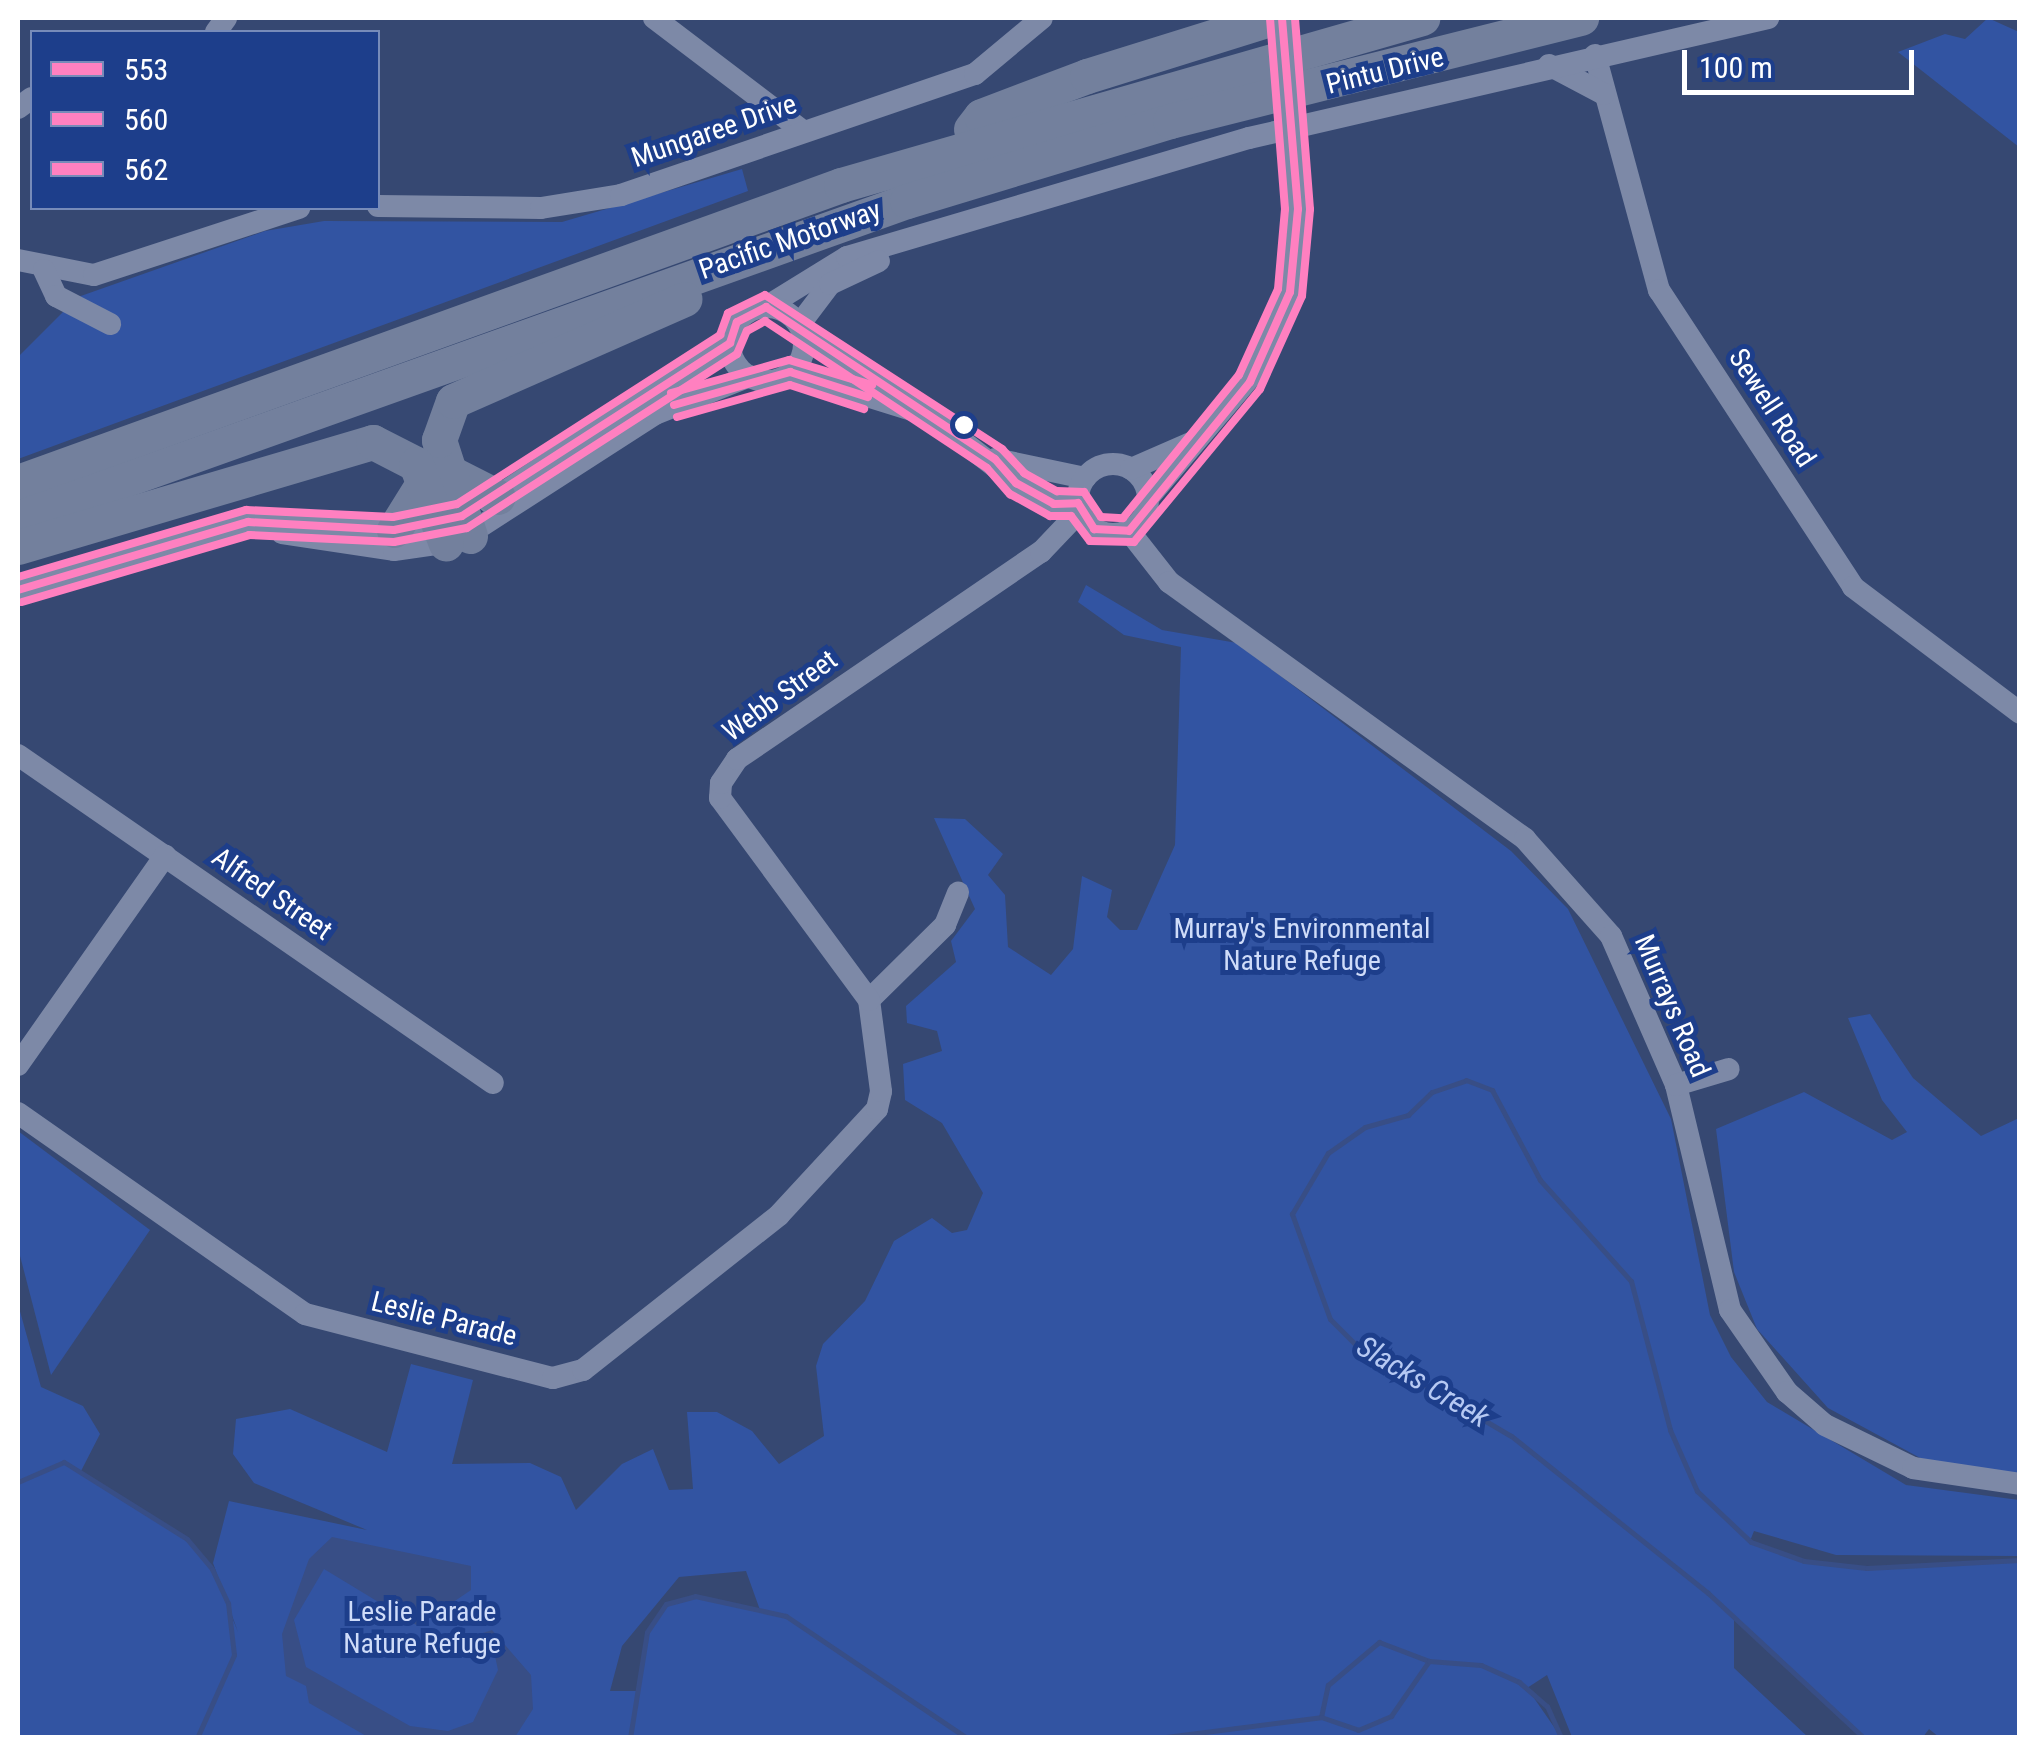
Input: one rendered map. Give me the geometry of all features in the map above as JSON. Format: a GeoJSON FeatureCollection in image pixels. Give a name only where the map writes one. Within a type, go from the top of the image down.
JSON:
{"type":"FeatureCollection","features":[{"type":"Feature","properties":{"kind":"highway"},"geometry":{"type":"LineString","coordinates":[[957,147],[981,116],[1272,18]]}},
{"type":"Feature","properties":{"kind":"highway","name":"Pacific Motorway"},"geometry":{"type":"LineString","coordinates":[[18,482],[957,147],[1422,18]]}},
{"type":"Feature","properties":{"kind":"highway","name":"Pacific Motorway"},"geometry":{"type":"LineString","coordinates":[[18,518],[749,254],[1170,121],[1581,18]]}},
{"type":"Feature","properties":{"kind":"highway"},"geometry":{"type":"LineString","coordinates":[[455,530],[436,476],[439,433],[458,397],[718,284],[749,254]]}},
{"type":"Feature","properties":{"kind":"highway"},"geometry":{"type":"LineString","coordinates":[[18,546],[365,443],[399,448],[436,476],[498,497]]}},
{"type":"Feature","properties":{"kind":"highway"},"geometry":{"type":"LineString","coordinates":[[394,530],[436,476]]}},
{"type":"Feature","properties":{"kind":"street"},"geometry":{"type":"LineString","coordinates":[[654,18],[804,132]]}},
{"type":"Feature","properties":{"kind":"street","name":"Mungaree Drive"},"geometry":{"type":"LineString","coordinates":[[380,206],[594,200],[984,70],[1042,18]]}},
{"type":"Feature","properties":{"kind":"street"},"geometry":{"type":"LineString","coordinates":[[211,534],[297,533],[394,550],[455,530],[655,414],[750,376],[790,372],[915,411],[995,459],[1037,496],[1079,507],[1105,534],[1129,531],[1148,498],[1240,395],[1272,341],[1298,228],[1282,18]]}},
{"type":"Feature","properties":{"kind":"street","name":"Pintu Drive"},"geometry":{"type":"LineString","coordinates":[[766,307],[833,262],[1334,114],[1768,18]]}},
{"type":"Feature","properties":{"kind":"street","name":"Sewell Road"},"geometry":{"type":"LineString","coordinates":[[1595,55],[1650,272],[1852,586],[1901,632],[2020,713]]}},
{"type":"Feature","properties":{"kind":"street"},"geometry":{"type":"LineString","coordinates":[[1549,65],[1604,94]]}},
{"type":"Feature","properties":{"kind":"street"},"geometry":{"type":"LineString","coordinates":[[18,260],[44,270],[115,270],[292,210]]}},
{"type":"Feature","properties":{"kind":"street","name":"Pintu Drive"},"geometry":{"type":"LineString","coordinates":[[801,330],[830,284],[906,243]]}},
{"type":"Feature","properties":{"kind":"street"},"geometry":{"type":"LineString","coordinates":[[44,270],[56,296],[110,324]]}},
{"type":"Feature","properties":{"kind":"street"},"geometry":{"type":"LineString","coordinates":[[18,590],[211,534],[284,518],[394,530],[455,530],[498,497],[730,344],[737,322],[766,307],[894,388],[915,411]]}},
{"type":"Feature","properties":{"kind":"street"},"geometry":{"type":"LineString","coordinates":[[790,372],[801,330]]}},
{"type":"Feature","properties":{"kind":"street"},"geometry":{"type":"LineString","coordinates":[[730,344],[750,376]]}},
{"type":"Feature","properties":{"kind":"street"},"geometry":{"type":"LineString","coordinates":[[995,459],[1085,478],[1111,464],[1131,469],[1195,441]]}},
{"type":"Feature","properties":{"kind":"street"},"geometry":{"type":"LineString","coordinates":[[1131,469],[1148,498]]}},
{"type":"Feature","properties":{"kind":"street"},"geometry":{"type":"LineString","coordinates":[[1079,507],[1085,478]]}},
{"type":"Feature","properties":{"kind":"street","name":"Webb Street"},"geometry":{"type":"LineString","coordinates":[[834,1147],[876,1109],[881,1091],[869,1000],[720,798],[721,782],[737,759],[1041,552],[1079,507]]}},
{"type":"Feature","properties":{"kind":"street","name":"Murrays Road"},"geometry":{"type":"LineString","coordinates":[[1129,531],[1169,582],[1526,839],[1611,936],[1676,1084],[1730,1310],[1788,1392],[1825,1425],[1913,1468],[2020,1484]]}},
{"type":"Feature","properties":{"kind":"street","name":"Alfred Street"},"geometry":{"type":"LineString","coordinates":[[18,755],[493,1083]]}},
{"type":"Feature","properties":{"kind":"street"},"geometry":{"type":"LineString","coordinates":[[18,1064],[165,856]]}},
{"type":"Feature","properties":{"kind":"street"},"geometry":{"type":"LineString","coordinates":[[869,1000],[945,925],[958,892]]}},
{"type":"Feature","properties":{"kind":"street"},"geometry":{"type":"LineString","coordinates":[[1676,1084],[1729,1069]]}},
{"type":"Feature","properties":{"kind":"street","name":"Leslie Parade"},"geometry":{"type":"LineString","coordinates":[[18,1113],[278,1301],[553,1378],[583,1370],[760,1232],[834,1147]]}},
{"type":"Feature","properties":{"kind":"green space"},"geometry":{"type":"Polygon","coordinates":[[[1988,18],[2019,32],[2019,147],[1898,52],[1945,34],[1965,39],[1988,18]]]}},
{"type":"Feature","properties":{"kind":"green space"},"geometry":{"type":"Polygon","coordinates":[[[742,169],[748,191],[18,459],[18,357],[78,297],[265,231],[324,221],[562,222],[742,169]]]}},
{"type":"Feature","properties":{"kind":"green space"},"geometry":{"type":"Polygon","coordinates":[[[1086,585],[1162,630],[1237,643],[1511,851],[1568,909],[1671,1119],[1710,1315],[1731,1357],[1767,1402],[1906,1485],[2019,1500],[2019,1556],[1836,1555],[1754,1531],[1750,1541],[1804,1561],[1867,1568],[2019,1560],[2019,1737],[1939,1737],[1929,1729],[1923,1737],[1864,1737],[1734,1617],[1734,1668],[1808,1737],[1572,1737],[1547,1675],[1527,1688],[1561,1737],[18,1737],[18,1304],[41,1387],[83,1406],[100,1434],[81,1471],[187,1539],[212,1569],[238,1632],[213,1563],[229,1501],[367,1530],[254,1483],[233,1454],[236,1419],[290,1409],[387,1452],[411,1364],[473,1380],[452,1464],[530,1463],[561,1477],[576,1510],[622,1464],[653,1449],[669,1490],[693,1489],[687,1412],[717,1412],[752,1431],[779,1464],[824,1436],[816,1366],[823,1344],[865,1301],[894,1241],[932,1218],[952,1233],[967,1230],[983,1193],[942,1123],[905,1100],[903,1064],[942,1051],[937,1031],[907,1023],[906,1006],[956,962],[951,941],[975,909],[934,818],[965,819],[1003,854],[988,875],[1005,895],[1008,947],[1051,975],[1073,949],[1082,876],[1112,890],[1107,917],[1120,930],[1137,930],[1175,845],[1181,647],[1124,635],[1078,602],[1086,585]],[[746,1571],[679,1577],[622,1646],[610,1691],[638,1691],[647,1632],[666,1604],[695,1596],[760,1610],[746,1571]]]}},
{"type":"Feature","properties":{"kind":"green space"},"geometry":{"type":"Polygon","coordinates":[[[1870,1014],[1913,1078],[1981,1136],[2019,1118],[2019,1477],[1924,1460],[1828,1408],[1757,1329],[1734,1272],[1716,1129],[1804,1092],[1892,1140],[1907,1132],[1882,1100],[1848,1018],[1870,1014]]]}},
{"type":"Feature","properties":{"kind":"green space"},"geometry":{"type":"Polygon","coordinates":[[[18,1131],[150,1230],[51,1375],[18,1248],[18,1131]]]}},
{"type":"Feature","properties":{"kind":"shaded area"},"geometry":{"type":"Polygon","coordinates":[[[332,1537],[471,1566],[471,1590],[418,1626],[324,1569],[294,1620],[306,1667],[410,1726],[448,1731],[473,1722],[498,1670],[492,1642],[477,1635],[492,1630],[531,1675],[533,1709],[515,1737],[368,1737],[309,1703],[306,1686],[286,1676],[282,1634],[309,1559],[332,1537]]]}},
{"type":"Feature","properties":{"kind":"waterway","name":"Slacks Creek"},"geometry":{"type":"LineString","coordinates":[[1864,1738],[1708,1593],[1511,1436],[1355,1344],[1330,1319],[1292,1214],[1328,1153],[1365,1127],[1408,1115],[1432,1092],[1466,1080],[1492,1090],[1540,1180],[1631,1281],[1670,1430],[1697,1491],[1751,1542],[1804,1561],[1867,1568],[2020,1560]]}},
{"type":"Feature","properties":{"kind":"waterway","name":"Slacks Creek"},"geometry":{"type":"LineString","coordinates":[[18,1482],[64,1462],[187,1539],[212,1569],[228,1603],[234,1655],[197,1738]]}},
{"type":"Feature","properties":{"kind":"waterway","name":"Slacks Creek"},"geometry":{"type":"LineString","coordinates":[[630,1738],[647,1632],[666,1604],[695,1596],[786,1616],[967,1738]]}},
{"type":"Feature","properties":{"kind":"waterway"},"geometry":{"type":"LineString","coordinates":[[1321,1717],[1328,1685],[1379,1642],[1429,1661]]}},
{"type":"Feature","properties":{"kind":"waterway","name":"Slacks Creek"},"geometry":{"type":"LineString","coordinates":[[1158,1738],[1321,1717],[1358,1730],[1391,1716],[1429,1661],[1481,1665],[1519,1682],[1547,1706],[1561,1738]]}},
{"type":"Feature","properties":{"kind":"transit line","name":"553"},"geometry":{"type":"LineString","coordinates":[[18,590],[248,522],[394,530],[462,516],[730,343],[737,322],[766,307],[995,459],[1016,483],[1054,504],[1078,503],[1094,529],[1129,531],[1250,382],[1290,292],[1298,209],[1282,18]]}},
{"type":"Feature","properties":{"kind":"transit line","name":"560"},"geometry":{"type":"LineString","coordinates":[[22,602],[249,535],[394,542],[467,528],[737,354],[747,331],[765,321],[987,468],[1010,494],[1050,516],[1071,516],[1090,541],[1134,542],[1260,389],[1302,296],[1310,209],[1295,18]]}},
{"type":"Feature","properties":{"kind":"transit line","name":"562"},"geometry":{"type":"LineString","coordinates":[[18,577],[246,510],[393,517],[457,504],[720,335],[728,313],[765,295],[1002,449],[1024,473],[1057,491],[1084,492],[1101,517],[1123,518],[1239,375],[1278,289],[1285,209],[1270,19]]}},
{"type":"Feature","properties":{"kind":"transit line","name":"562"},"geometry":{"type":"LineString","coordinates":[[671,393],[789,360],[872,385]]}},
{"type":"Feature","properties":{"kind":"transit line","name":"553"},"geometry":{"type":"LineString","coordinates":[[674,405],[790,372],[868,397]]}},
{"type":"Feature","properties":{"kind":"transit line","name":"560"},"geometry":{"type":"LineString","coordinates":[[677,417],[790,385],[864,409]]}},
{"type":"Feature","properties":{"kind":"park label","name":"Murray's Environmental Nature Refuge"},"geometry":{"type":"Point","coordinates":[1302,945]}},
{"type":"Feature","properties":{"kind":"park label","name":"Leslie Parade Nature Refuge"},"geometry":{"type":"Point","coordinates":[422,1628]}}]}
